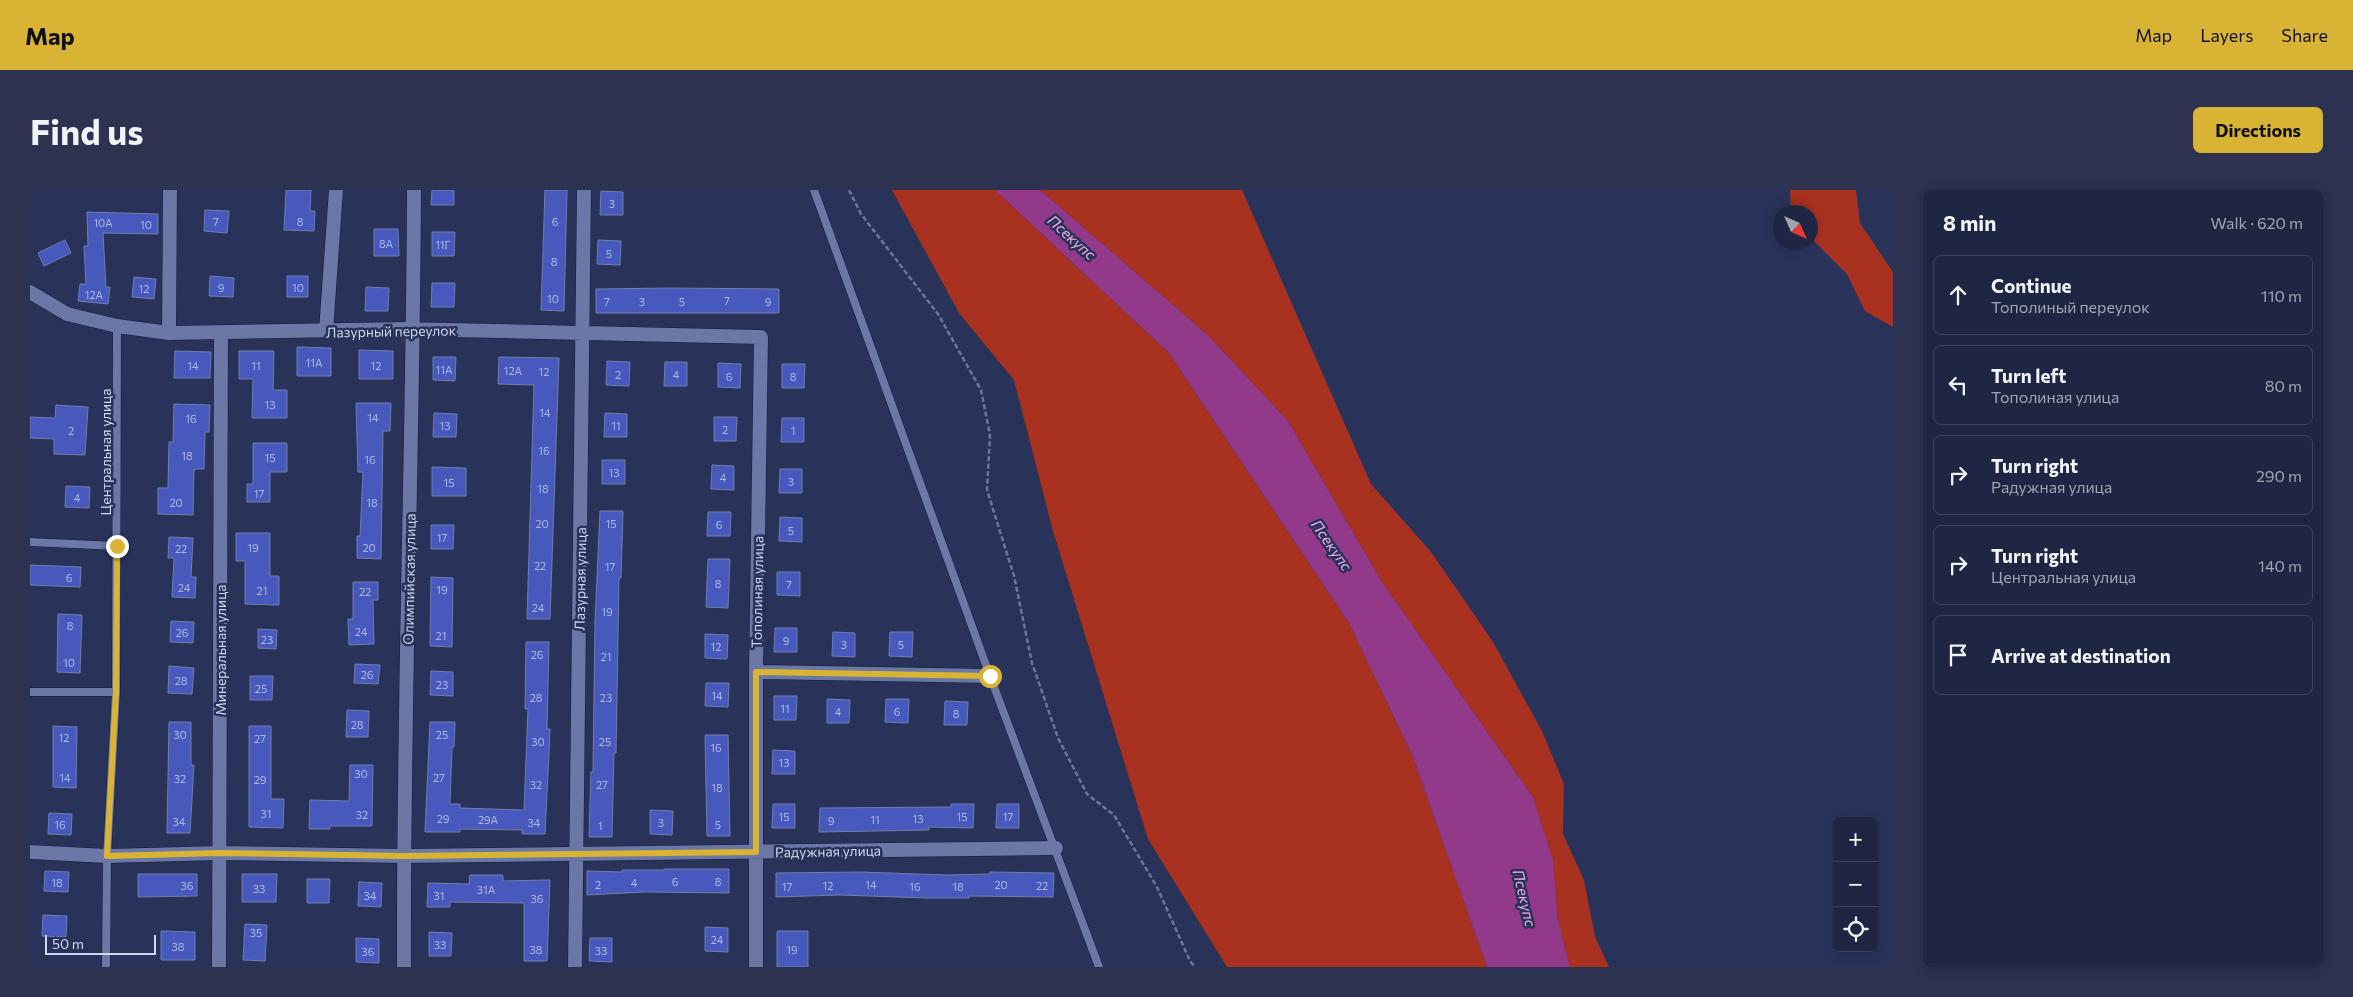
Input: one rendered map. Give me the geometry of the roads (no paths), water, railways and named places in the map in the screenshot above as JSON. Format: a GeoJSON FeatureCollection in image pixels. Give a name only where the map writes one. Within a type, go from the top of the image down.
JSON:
{"type":"FeatureCollection","features":[{"type":"Feature","properties":{"kind":"street"},"geometry":{"type":"LineString","coordinates":[[169,334],[170,190]]}},
{"type":"Feature","properties":{"kind":"street"},"geometry":{"type":"LineString","coordinates":[[326,331],[336,190]]}},
{"type":"Feature","properties":{"kind":"street","name":"Олимпийская улица"},"geometry":{"type":"LineString","coordinates":[[404,967],[404,856],[414,329],[414,190]]}},
{"type":"Feature","properties":{"kind":"street","name":"Лазурная улица"},"geometry":{"type":"LineString","coordinates":[[575,967],[584,190]]}},
{"type":"Feature","properties":{"kind":"street","name":"Лазурный переулок"},"geometry":{"type":"LineString","coordinates":[[30,292],[67,314],[117,326],[169,334],[414,329],[761,337]]}},
{"type":"Feature","properties":{"kind":"street","name":"Минеральная улица"},"geometry":{"type":"LineString","coordinates":[[219,967],[221,334]]}},
{"type":"Feature","properties":{"kind":"street","name":"Тополиная улица"},"geometry":{"type":"LineString","coordinates":[[756,967],[756,672],[761,337]]}},
{"type":"Feature","properties":{"kind":"street"},"geometry":{"type":"LineString","coordinates":[[756,672],[990,676]]}},
{"type":"Feature","properties":{"kind":"street","name":"Радужная улица"},"geometry":{"type":"LineString","coordinates":[[30,852],[107,856],[220,853],[404,856],[1056,848]]}},
{"type":"Feature","properties":{"kind":"lane"},"geometry":{"type":"LineString","coordinates":[[814,190],[990,676],[1099,967]]}},
{"type":"Feature","properties":{"kind":"lane","name":"Центральная улица"},"geometry":{"type":"LineString","coordinates":[[106,967],[107,856],[116,692],[117,326]]}},
{"type":"Feature","properties":{"kind":"lane"},"geometry":{"type":"LineString","coordinates":[[30,542],[117,546]]}},
{"type":"Feature","properties":{"kind":"lane"},"geometry":{"type":"LineString","coordinates":[[30,692],[116,692]]}},
{"type":"Feature","properties":{"kind":"water","name":"Псекупс"},"geometry":{"type":"Polygon","coordinates":[[[995,190],[1040,190],[1209,336],[1288,421],[1382,582],[1533,797],[1553,860],[1558,920],[1570,967],[1487,967],[1413,757],[1349,623],[1169,353],[995,190]]]}}]}
